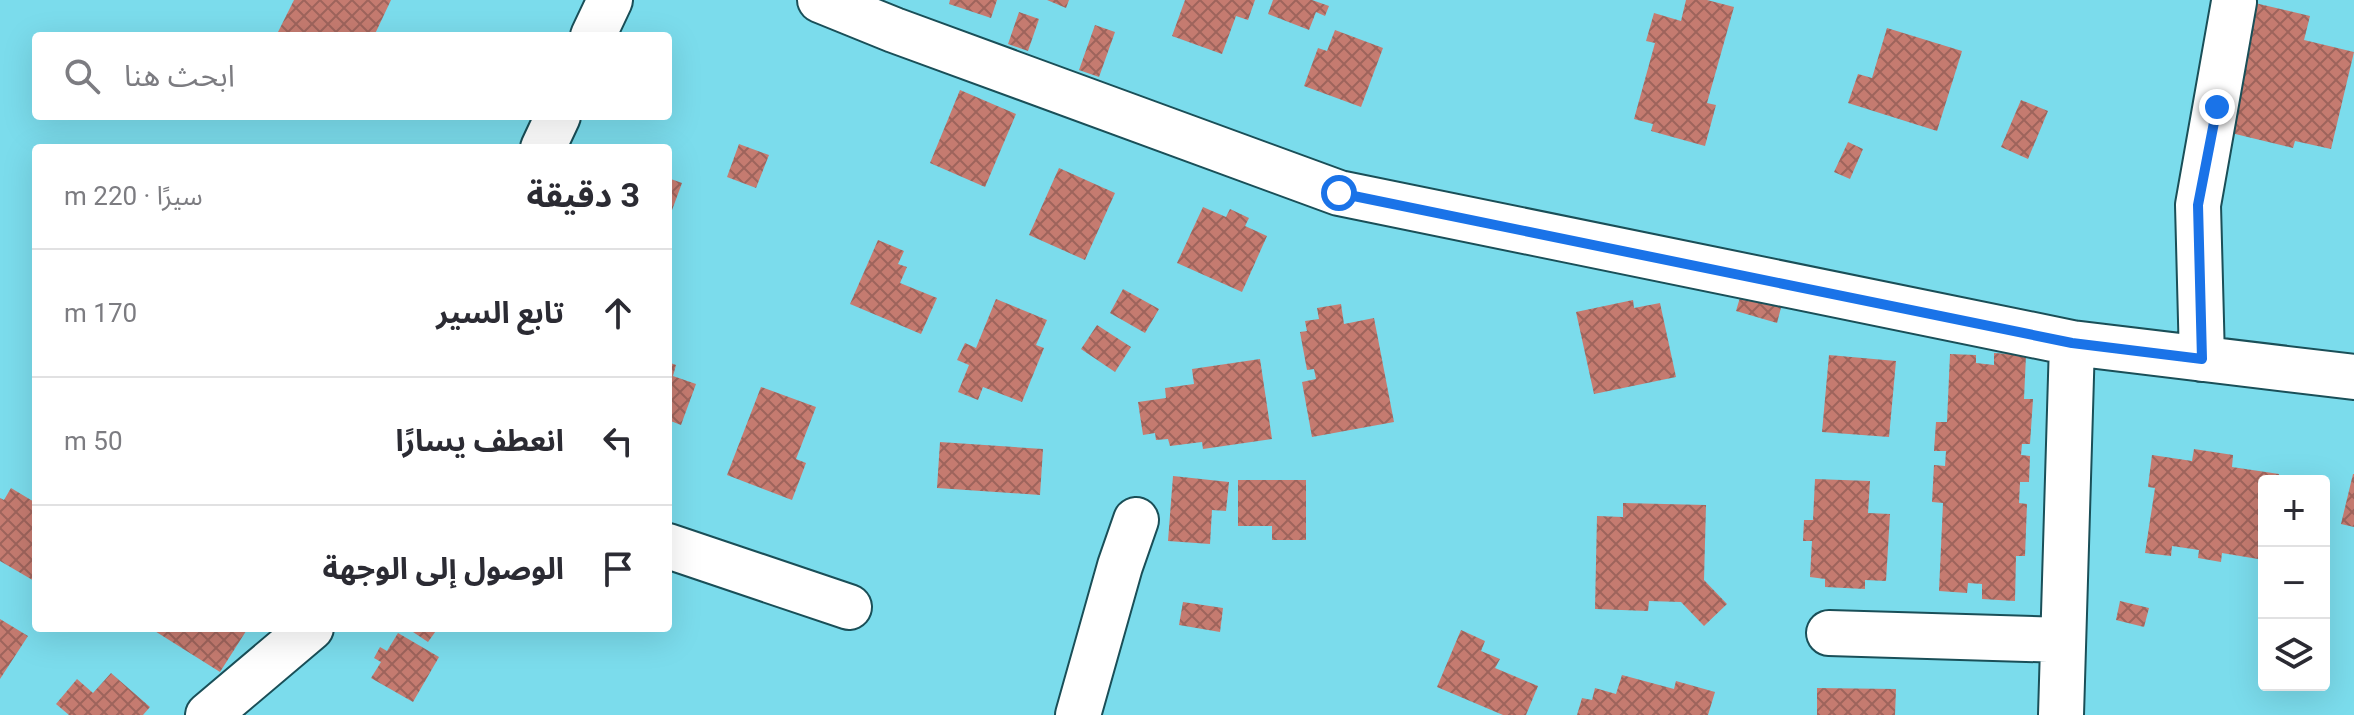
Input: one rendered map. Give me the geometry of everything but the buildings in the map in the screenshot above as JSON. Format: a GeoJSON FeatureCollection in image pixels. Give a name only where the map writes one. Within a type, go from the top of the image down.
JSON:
{"type":"FeatureCollection","features":[{"type":"Feature","properties":{"kind":"street"},"geometry":{"type":"LineString","coordinates":[[595,32],[610,0]]}},
{"type":"Feature","properties":{"kind":"street"},"geometry":{"type":"LineString","coordinates":[[820,0],[1339,193],[2072,343],[2354,377]]}},
{"type":"Feature","properties":{"kind":"street"},"geometry":{"type":"LineString","coordinates":[[2202,359],[2198,205],[2234,2]]}},
{"type":"Feature","properties":{"kind":"street"},"geometry":{"type":"LineString","coordinates":[[545,144],[556,120]]}},
{"type":"Feature","properties":{"kind":"street"},"geometry":{"type":"LineString","coordinates":[[2061,715],[2072,343]]}},
{"type":"Feature","properties":{"kind":"street"},"geometry":{"type":"LineString","coordinates":[[1078,715],[1136,520]]}},
{"type":"Feature","properties":{"kind":"street"},"geometry":{"type":"LineString","coordinates":[[672,547],[849,607]]}},
{"type":"Feature","properties":{"kind":"street"},"geometry":{"type":"LineString","coordinates":[[208,715],[306,632]]}},
{"type":"Feature","properties":{"kind":"street"},"geometry":{"type":"LineString","coordinates":[[1829,633],[2063,640]]}},
{"type":"Feature","properties":{"kind":"route"},"geometry":{"type":"LineString","coordinates":[[1339,193],[2072,343],[2202,359],[2198,205],[2217,107]]}}]}
